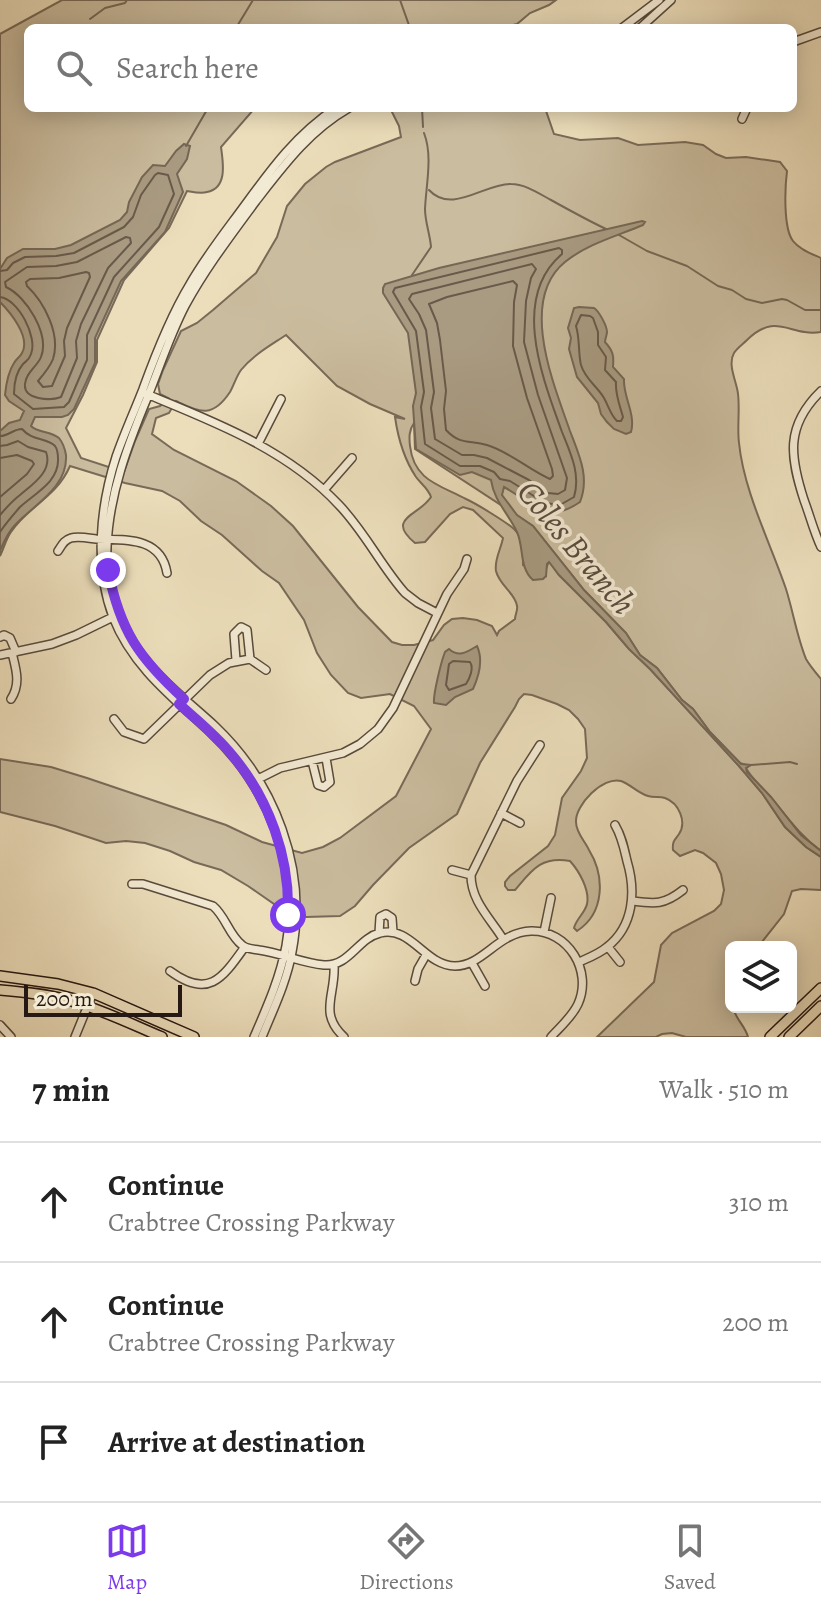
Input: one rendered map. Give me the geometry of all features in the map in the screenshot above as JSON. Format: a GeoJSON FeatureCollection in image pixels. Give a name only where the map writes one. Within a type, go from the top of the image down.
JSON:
{"type":"FeatureCollection","features":[{"type":"Feature","properties":{"kind":"main road"},"geometry":{"type":"LineString","coordinates":[[0,976],[58,984],[93,993],[194,1037]]}},
{"type":"Feature","properties":{"kind":"main road"},"geometry":{"type":"LineString","coordinates":[[770,1037],[821,988]]}},
{"type":"Feature","properties":{"kind":"main road"},"geometry":{"type":"LineString","coordinates":[[0,990],[36,994],[87,1006],[162,1037]]}},
{"type":"Feature","properties":{"kind":"main road"},"geometry":{"type":"LineString","coordinates":[[789,1037],[821,1006]]}},
{"type":"Feature","properties":{"kind":"street"},"geometry":{"type":"LineString","coordinates":[[627,24],[659,0]]}},
{"type":"Feature","properties":{"kind":"street"},"geometry":{"type":"LineString","coordinates":[[644,24],[671,0]]}},
{"type":"Feature","properties":{"kind":"street"},"geometry":{"type":"LineString","coordinates":[[641,13],[653,24]]}},
{"type":"Feature","properties":{"kind":"street"},"geometry":{"type":"LineString","coordinates":[[797,41],[821,32]]}},
{"type":"Feature","properties":{"kind":"street"},"geometry":{"type":"LineString","coordinates":[[145,393],[175,311],[214,246],[283,154],[306,130],[331,112]]}},
{"type":"Feature","properties":{"kind":"street"},"geometry":{"type":"LineString","coordinates":[[262,1037],[281,990],[295,908],[292,865],[279,819],[255,781],[223,744],[182,701],[153,680],[127,646],[104,578],[106,499],[121,442],[185,306],[223,245],[299,147],[321,126],[343,112]]}},
{"type":"Feature","properties":{"kind":"street"},"geometry":{"type":"LineString","coordinates":[[742,119],[745,112]]}},
{"type":"Feature","properties":{"kind":"street"},"geometry":{"type":"LineString","coordinates":[[821,391],[801,419],[793,450],[798,483],[821,547]]}},
{"type":"Feature","properties":{"kind":"street"},"geometry":{"type":"LineString","coordinates":[[145,393],[258,444],[324,490],[356,525],[405,593],[437,613]]}},
{"type":"Feature","properties":{"kind":"street"},"geometry":{"type":"LineString","coordinates":[[258,444],[281,399]]}},
{"type":"Feature","properties":{"kind":"street"},"geometry":{"type":"LineString","coordinates":[[324,490],[352,458]]}},
{"type":"Feature","properties":{"kind":"street"},"geometry":{"type":"LineString","coordinates":[[58,551],[63,542],[74,537],[130,540],[150,547],[163,558],[167,573]]}},
{"type":"Feature","properties":{"kind":"street"},"geometry":{"type":"LineString","coordinates":[[255,781],[280,768],[343,753],[360,744],[383,723],[467,559]]}},
{"type":"Feature","properties":{"kind":"street"},"geometry":{"type":"LineString","coordinates":[[0,655],[60,641],[116,616]]}},
{"type":"Feature","properties":{"kind":"street"},"geometry":{"type":"LineString","coordinates":[[236,660],[234,634],[241,627],[247,630],[250,659]]}},
{"type":"Feature","properties":{"kind":"street"},"geometry":{"type":"LineString","coordinates":[[0,637],[10,638],[14,652],[18,683],[11,699]]}},
{"type":"Feature","properties":{"kind":"street"},"geometry":{"type":"LineString","coordinates":[[114,719],[124,732],[144,739],[219,668],[236,660],[250,659],[266,670]]}},
{"type":"Feature","properties":{"kind":"street"},"geometry":{"type":"LineString","coordinates":[[503,939],[475,898],[471,875],[517,781],[540,745]]}},
{"type":"Feature","properties":{"kind":"street"},"geometry":{"type":"LineString","coordinates":[[312,761],[316,781],[324,787],[330,782],[326,758]]}},
{"type":"Feature","properties":{"kind":"street"},"geometry":{"type":"LineString","coordinates":[[501,813],[520,823]]}},
{"type":"Feature","properties":{"kind":"street"},"geometry":{"type":"LineString","coordinates":[[579,962],[608,947],[625,924],[633,901],[632,877],[623,840],[615,825]]}},
{"type":"Feature","properties":{"kind":"street"},"geometry":{"type":"LineString","coordinates":[[452,870],[471,875]]}},
{"type":"Feature","properties":{"kind":"street"},"geometry":{"type":"LineString","coordinates":[[132,884],[143,884],[213,906],[244,948],[311,963],[334,965],[368,938],[393,932],[444,965],[462,966],[472,963],[503,939],[522,932],[544,932],[566,945],[579,962],[583,980],[579,1002],[571,1016],[551,1037]]}},
{"type":"Feature","properties":{"kind":"street"},"geometry":{"type":"LineString","coordinates":[[633,901],[662,902],[683,890]]}},
{"type":"Feature","properties":{"kind":"street"},"geometry":{"type":"LineString","coordinates":[[544,932],[551,898]]}},
{"type":"Feature","properties":{"kind":"street"},"geometry":{"type":"LineString","coordinates":[[379,933],[380,917],[386,914],[392,918],[393,932]]}},
{"type":"Feature","properties":{"kind":"street"},"geometry":{"type":"LineString","coordinates":[[608,947],[620,962]]}},
{"type":"Feature","properties":{"kind":"street"},"geometry":{"type":"LineString","coordinates":[[170,971],[193,983],[211,982],[228,971],[244,948]]}},
{"type":"Feature","properties":{"kind":"street"},"geometry":{"type":"LineString","coordinates":[[415,981],[426,955]]}},
{"type":"Feature","properties":{"kind":"street"},"geometry":{"type":"LineString","coordinates":[[254,1037],[287,956]]}},
{"type":"Feature","properties":{"kind":"street"},"geometry":{"type":"LineString","coordinates":[[472,963],[485,986]]}},
{"type":"Feature","properties":{"kind":"street"},"geometry":{"type":"LineString","coordinates":[[334,965],[330,1018],[344,1037]]}},
{"type":"Feature","properties":{"kind":"street"},"geometry":{"type":"LineString","coordinates":[[75,1037],[93,993]]}},
{"type":"Feature","properties":{"kind":"street"},"geometry":{"type":"LineString","coordinates":[[0,1025],[11,1037]]}},
{"type":"Feature","properties":{"kind":"shaded area"},"geometry":{"type":"Polygon","coordinates":[[[62,0],[556,0],[530,13],[517,24],[24,24],[24,112],[252,112],[221,147],[223,174],[218,185],[205,193],[187,191],[169,228],[124,280],[97,340],[97,362],[66,428],[81,458],[124,472],[149,409],[160,406],[168,398],[160,394],[158,384],[181,331],[197,323],[256,273],[277,237],[287,206],[305,184],[335,162],[401,137],[392,112],[546,112],[554,134],[580,140],[618,138],[638,145],[685,142],[703,145],[726,158],[746,157],[780,162],[787,171],[786,207],[790,235],[799,247],[821,258],[821,332],[767,327],[738,348],[732,363],[738,394],[739,443],[746,480],[786,589],[806,659],[821,679],[821,851],[799,831],[753,778],[746,768],[749,766],[740,763],[657,668],[640,655],[626,633],[584,590],[533,526],[415,449],[414,423],[410,437],[412,458],[423,474],[514,529],[521,541],[523,565],[546,576],[549,561],[739,766],[785,827],[821,857],[821,890],[792,891],[784,914],[763,941],[725,941],[725,1013],[735,1013],[748,1037],[686,1037],[672,1033],[656,1037],[597,1037],[654,982],[661,945],[672,933],[714,911],[721,904],[724,890],[721,874],[716,863],[703,853],[695,850],[680,856],[673,850],[682,824],[680,813],[670,800],[648,796],[624,782],[614,781],[591,793],[577,815],[577,830],[594,860],[600,882],[597,904],[586,923],[577,931],[574,928],[588,899],[583,881],[570,861],[544,863],[515,890],[508,890],[505,882],[510,876],[548,846],[555,835],[562,798],[587,758],[585,729],[578,719],[569,710],[532,695],[524,694],[519,699],[480,763],[457,814],[409,848],[355,906],[340,916],[306,917],[277,906],[221,870],[145,843],[106,843],[0,812],[0,759],[51,767],[87,778],[226,825],[262,842],[302,853],[340,838],[396,796],[431,729],[414,706],[390,694],[361,698],[348,693],[331,675],[317,653],[304,620],[279,583],[180,501],[162,491],[70,466],[50,494],[25,515],[9,535],[0,556],[0,34],[62,0]],[[286,335],[246,365],[230,392],[217,406],[205,411],[176,401],[169,413],[156,418],[152,434],[174,450],[236,481],[271,506],[293,526],[358,607],[392,642],[414,645],[433,640],[452,619],[463,618],[492,626],[497,635],[515,619],[517,609],[514,597],[500,581],[496,571],[503,538],[473,510],[463,507],[450,514],[425,542],[415,543],[403,528],[407,518],[431,497],[416,477],[402,448],[395,417],[405,419],[337,386],[286,335]]]}},
{"type":"Feature","properties":{"kind":"water"},"geometry":{"type":"Polygon","coordinates":[[[184,144],[190,146],[187,159],[177,174],[183,192],[165,232],[121,281],[95,338],[95,363],[74,409],[62,417],[35,417],[31,426],[56,436],[62,442],[66,455],[62,476],[49,494],[13,527],[0,551],[0,431],[9,423],[20,420],[24,411],[5,395],[10,370],[22,353],[24,340],[18,325],[0,302],[0,269],[7,258],[23,249],[55,249],[71,245],[120,220],[127,212],[142,177],[153,165],[165,166],[184,144]]]}},
{"type":"Feature","properties":{"kind":"water"},"geometry":{"type":"Polygon","coordinates":[[[645,222],[643,225],[592,245],[565,262],[551,278],[544,298],[542,320],[549,367],[582,466],[584,484],[580,502],[568,509],[549,512],[504,487],[502,495],[517,515],[533,526],[584,590],[626,633],[640,655],[657,668],[710,732],[741,764],[751,765],[746,768],[747,772],[801,835],[821,851],[821,857],[785,827],[739,766],[549,562],[546,576],[533,580],[524,563],[517,532],[498,501],[491,480],[472,472],[460,475],[416,449],[413,406],[416,393],[408,333],[383,293],[385,284],[439,268],[645,222]]]}},
{"type":"Feature","properties":{"kind":"water"},"geometry":{"type":"Polygon","coordinates":[[[574,308],[594,308],[606,326],[605,342],[612,353],[613,367],[624,379],[631,412],[631,432],[626,434],[607,422],[598,403],[577,377],[569,349],[571,338],[568,328],[574,308]]]}},
{"type":"Feature","properties":{"kind":"water"},"geometry":{"type":"Polygon","coordinates":[[[477,646],[480,668],[473,689],[446,705],[434,703],[445,652],[449,649],[463,653],[477,646]]]}},
{"type":"Feature","properties":{"kind":"waterway"},"geometry":{"type":"LineString","coordinates":[[90,19],[105,8],[127,0]]}},
{"type":"Feature","properties":{"kind":"waterway"},"geometry":{"type":"LineString","coordinates":[[238,24],[253,0]]}},
{"type":"Feature","properties":{"kind":"waterway","name":"Coles Branch"},"geometry":{"type":"LineString","coordinates":[[400,0],[409,24]]}},
{"type":"Feature","properties":{"kind":"waterway"},"geometry":{"type":"LineString","coordinates":[[186,146],[206,112]]}},
{"type":"Feature","properties":{"kind":"waterway","name":"Coles Branch"},"geometry":{"type":"LineString","coordinates":[[422,112],[423,127]]}},
{"type":"Feature","properties":{"kind":"waterway","name":"Coles Branch"},"geometry":{"type":"LineString","coordinates":[[412,275],[431,247],[425,214],[429,161],[424,133]]}},
{"type":"Feature","properties":{"kind":"waterway"},"geometry":{"type":"LineString","coordinates":[[429,190],[438,197],[458,199],[501,185],[521,186],[606,229]]}},
{"type":"Feature","properties":{"kind":"waterway"},"geometry":{"type":"LineString","coordinates":[[619,235],[647,251],[687,266],[746,299],[762,303],[782,299],[805,310],[821,310]]}},
{"type":"Feature","properties":{"kind":"waterway"},"geometry":{"type":"LineString","coordinates":[[751,765],[797,764]]}},
{"type":"Feature","properties":{"kind":"route"},"geometry":{"type":"LineString","coordinates":[[108,570],[119,614],[132,640],[153,669],[184,699],[179,704],[232,755],[261,798],[282,852],[288,915]]}}]}
